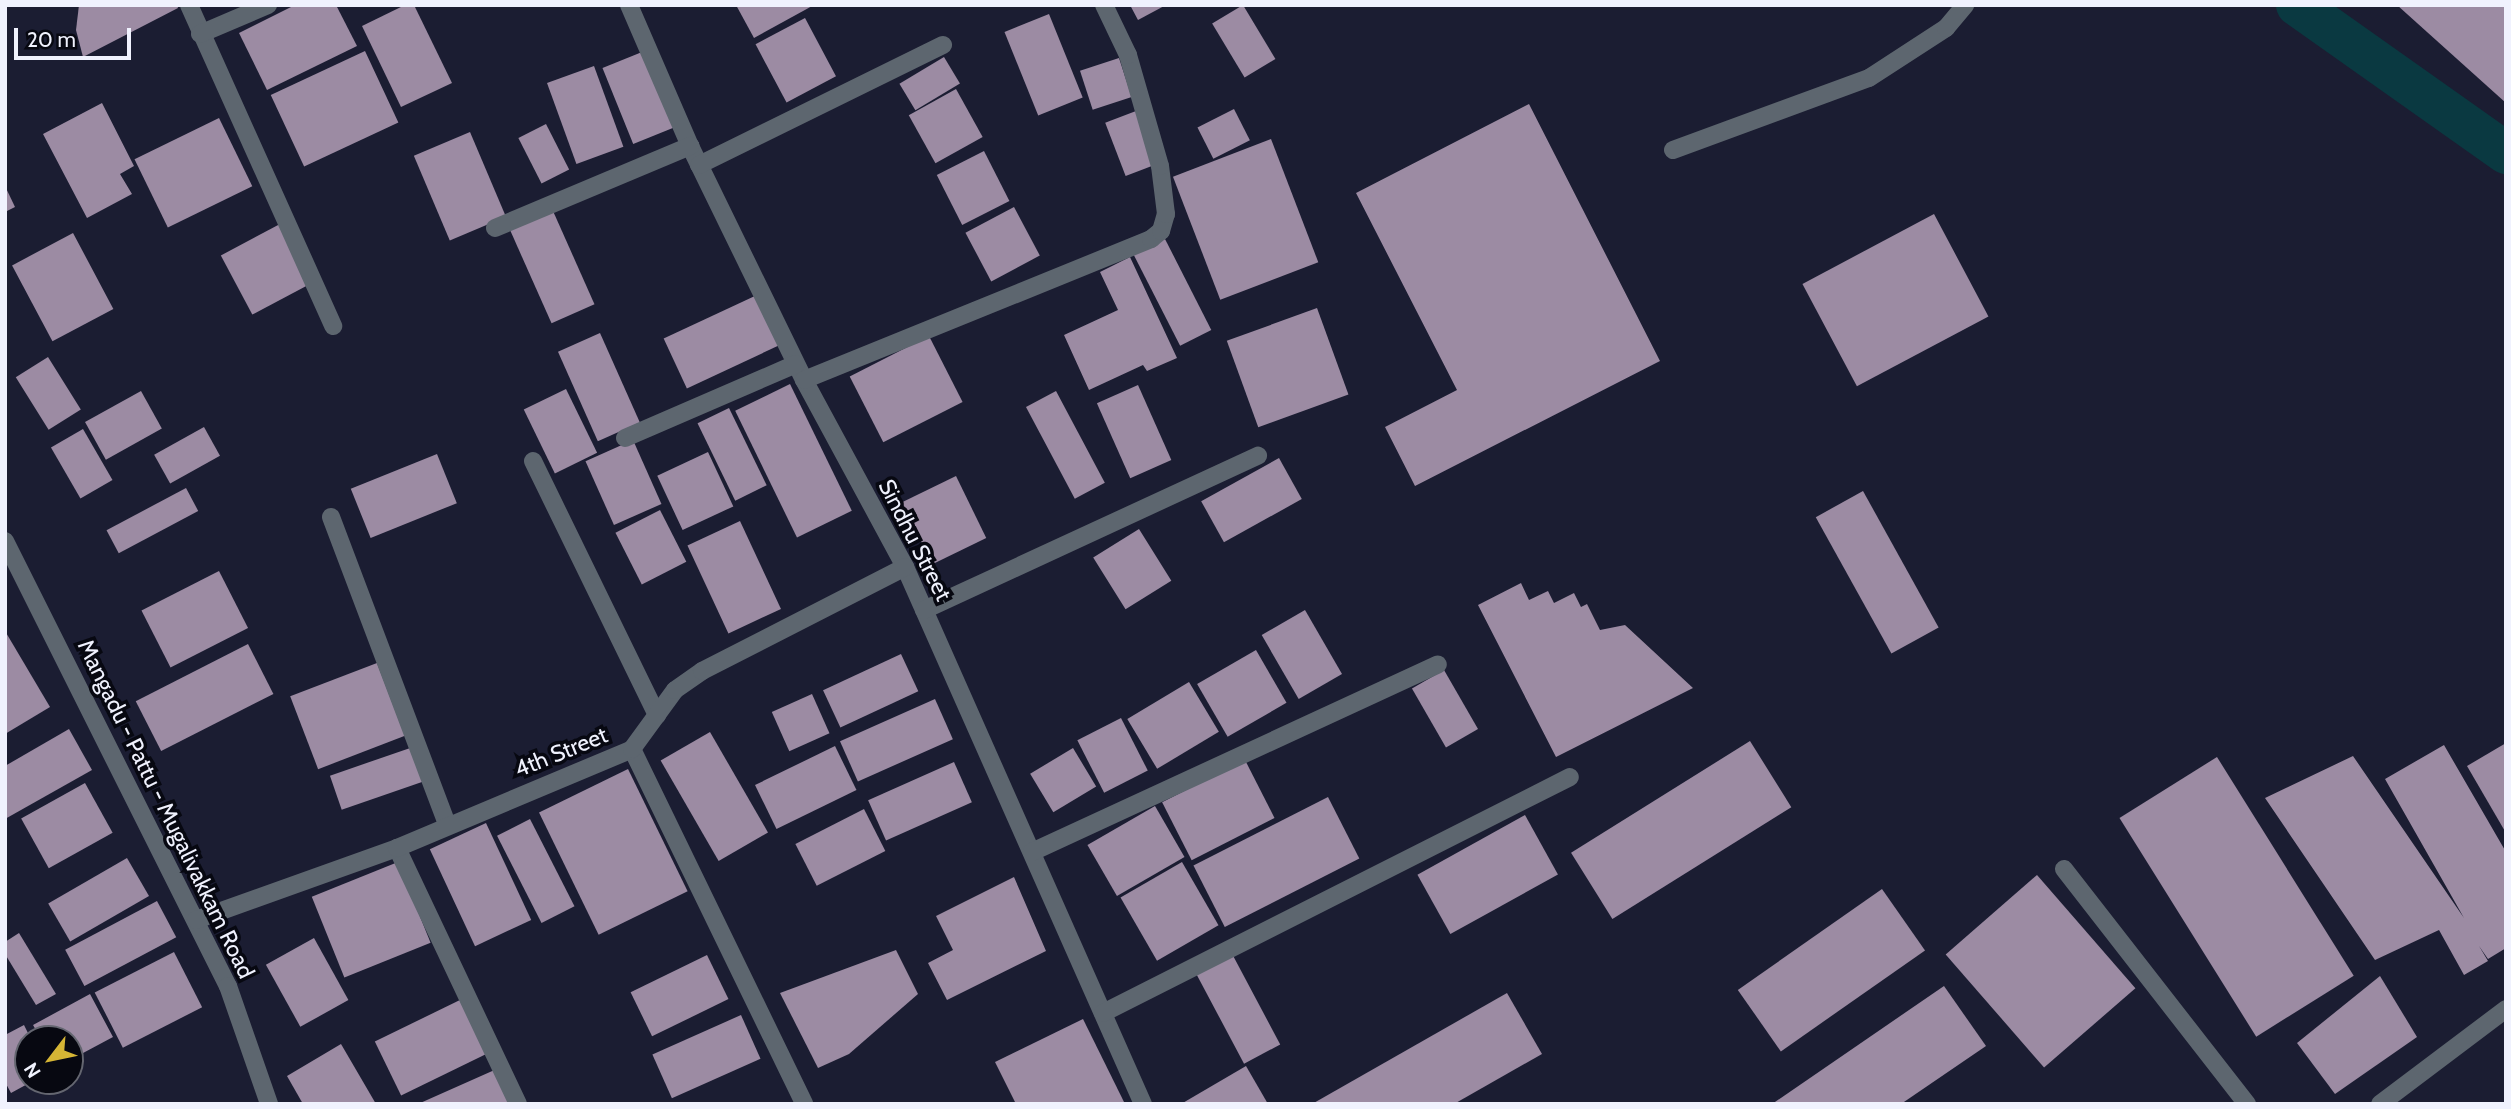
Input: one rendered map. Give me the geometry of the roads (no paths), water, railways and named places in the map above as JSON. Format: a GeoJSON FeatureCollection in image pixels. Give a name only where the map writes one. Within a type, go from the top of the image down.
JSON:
{"type":"FeatureCollection","features":[{"type":"Feature","properties":{"kind":"street"},"geometry":{"type":"LineString","coordinates":[[189,5],[333,326]]}},
{"type":"Feature","properties":{"kind":"street"},"geometry":{"type":"LineString","coordinates":[[200,34],[268,5]]}},
{"type":"Feature","properties":{"kind":"street","name":"Sindhu Street"},"geometry":{"type":"LineString","coordinates":[[629,5],[690,146],[800,372],[905,567],[1143,1104]]}},
{"type":"Feature","properties":{"kind":"street"},"geometry":{"type":"LineString","coordinates":[[625,439],[1151,239],[1161,231],[1166,214],[1160,166],[1128,55],[1104,5]]}},
{"type":"Feature","properties":{"kind":"street"},"geometry":{"type":"LineString","coordinates":[[1673,150],[1869,78],[1946,28],[1965,5]]}},
{"type":"Feature","properties":{"kind":"street"},"geometry":{"type":"LineString","coordinates":[[699,165],[943,45]]}},
{"type":"Feature","properties":{"kind":"street"},"geometry":{"type":"LineString","coordinates":[[495,228],[690,146]]}},
{"type":"Feature","properties":{"kind":"street"},"geometry":{"type":"LineString","coordinates":[[924,610],[1258,456]]}},
{"type":"Feature","properties":{"kind":"street"},"geometry":{"type":"LineString","coordinates":[[533,461],[657,715]]}},
{"type":"Feature","properties":{"kind":"street"},"geometry":{"type":"LineString","coordinates":[[331,517],[447,824]]}},
{"type":"Feature","properties":{"kind":"street","name":"Mangadu - Pattu - Mugalivakkam Road"},"geometry":{"type":"LineString","coordinates":[[5,541],[228,986],[269,1104]]}},
{"type":"Feature","properties":{"kind":"street","name":"4th Street"},"geometry":{"type":"LineString","coordinates":[[196,920],[397,848],[447,824],[632,750],[675,690],[702,671],[905,567]]}},
{"type":"Feature","properties":{"kind":"street"},"geometry":{"type":"LineString","coordinates":[[1031,852],[1438,664]]}},
{"type":"Feature","properties":{"kind":"street"},"geometry":{"type":"LineString","coordinates":[[632,750],[804,1104]]}},
{"type":"Feature","properties":{"kind":"street"},"geometry":{"type":"LineString","coordinates":[[1103,1013],[1570,777]]}},
{"type":"Feature","properties":{"kind":"street"},"geometry":{"type":"LineString","coordinates":[[397,848],[518,1104]]}},
{"type":"Feature","properties":{"kind":"street"},"geometry":{"type":"LineString","coordinates":[[2064,869],[2247,1104]]}},
{"type":"Feature","properties":{"kind":"street"},"geometry":{"type":"LineString","coordinates":[[2380,1104],[2506,1009]]}},
{"type":"Feature","properties":{"kind":"waterway"},"geometry":{"type":"LineString","coordinates":[[2297,5],[2506,153]]}}]}
